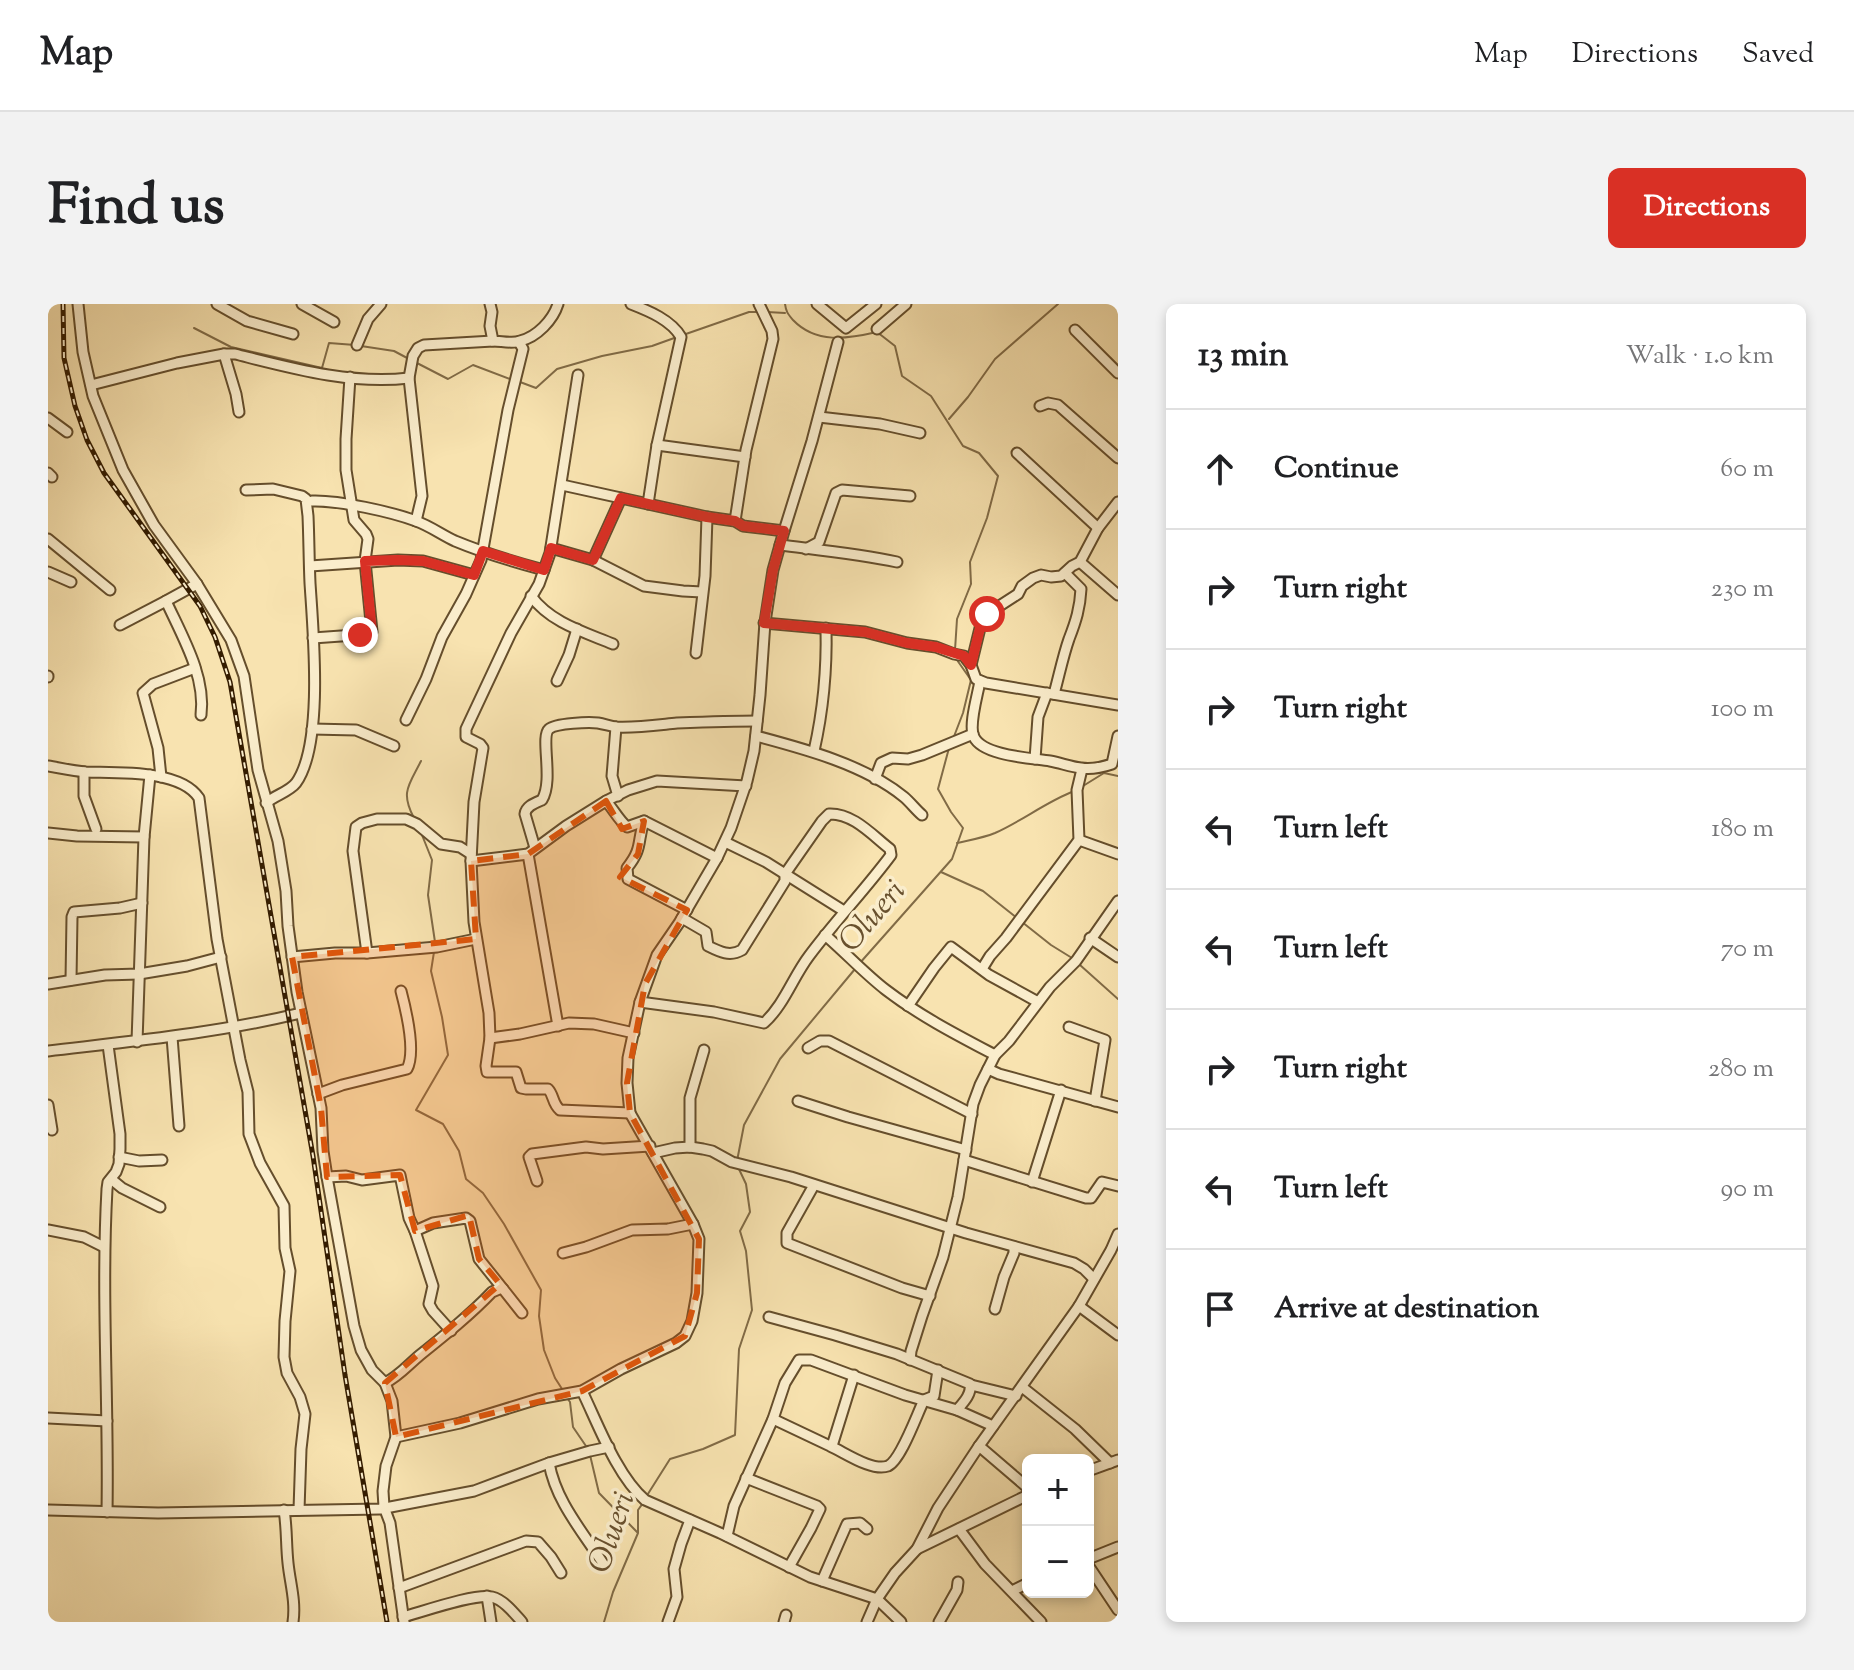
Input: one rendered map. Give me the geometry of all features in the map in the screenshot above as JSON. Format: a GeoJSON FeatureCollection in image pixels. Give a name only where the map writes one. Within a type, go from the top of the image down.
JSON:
{"type":"FeatureCollection","features":[{"type":"Feature","properties":{"kind":"street"},"geometry":{"type":"LineString","coordinates":[[78,304],[83,352],[103,423],[154,525],[197,584],[231,640],[244,676],[252,735],[280,854],[292,957],[321,1108],[323,1151],[354,1326],[361,1350],[372,1370],[385,1383],[392,1401],[396,1437],[386,1466],[383,1491],[404,1620],[487,1596],[495,1597],[522,1622]]}},
{"type":"Feature","properties":{"kind":"street"},"geometry":{"type":"LineString","coordinates":[[217,304],[247,321],[293,334]]}},
{"type":"Feature","properties":{"kind":"street"},"geometry":{"type":"LineString","coordinates":[[357,345],[368,319],[381,304]]}},
{"type":"Feature","properties":{"kind":"street"},"geometry":{"type":"LineString","coordinates":[[490,304],[493,341]]}},
{"type":"Feature","properties":{"kind":"street"},"geometry":{"type":"LineString","coordinates":[[416,521],[422,496],[409,378],[413,356],[418,348],[424,345],[519,342],[546,324],[555,315],[558,304]]}},
{"type":"Feature","properties":{"kind":"street"},"geometry":{"type":"LineString","coordinates":[[631,304],[645,306],[677,330],[681,337],[657,445],[648,504]]}},
{"type":"Feature","properties":{"kind":"street"},"geometry":{"type":"LineString","coordinates":[[735,521],[745,457],[773,339],[759,304]]}},
{"type":"Feature","properties":{"kind":"street"},"geometry":{"type":"LineString","coordinates":[[817,304],[846,328],[876,304]]}},
{"type":"Feature","properties":{"kind":"street"},"geometry":{"type":"LineString","coordinates":[[877,329],[906,304]]}},
{"type":"Feature","properties":{"kind":"street"},"geometry":{"type":"LineString","coordinates":[[307,305],[334,322]]}},
{"type":"Feature","properties":{"kind":"street"},"geometry":{"type":"LineString","coordinates":[[1075,330],[1118,373]]}},
{"type":"Feature","properties":{"kind":"street"},"geometry":{"type":"LineString","coordinates":[[406,720],[483,551],[508,410],[523,349],[519,342]]}},
{"type":"Feature","properties":{"kind":"street"},"geometry":{"type":"LineString","coordinates":[[396,1437],[460,1423],[538,1399],[582,1391],[685,1336],[692,1321],[697,1293],[699,1239],[630,1113],[628,1058],[640,1002],[657,955],[717,858],[746,786],[756,736],[764,623],[773,570],[838,342]]}},
{"type":"Feature","properties":{"kind":"street"},"geometry":{"type":"LineString","coordinates":[[91,385],[224,354],[350,377],[409,378]]}},
{"type":"Feature","properties":{"kind":"street"},"geometry":{"type":"LineString","coordinates":[[224,354],[239,412]]}},
{"type":"Feature","properties":{"kind":"street"},"geometry":{"type":"LineString","coordinates":[[578,375],[551,548],[539,584],[511,633],[466,729],[466,737],[483,748],[474,802],[471,858],[476,939],[489,1013],[487,1072],[516,1072],[521,1088],[548,1089],[560,1110],[630,1113]]}},
{"type":"Feature","properties":{"kind":"street"},"geometry":{"type":"LineString","coordinates":[[313,638],[372,632],[365,561],[368,539],[355,523],[346,470],[350,377]]}},
{"type":"Feature","properties":{"kind":"street"},"geometry":{"type":"LineString","coordinates":[[1040,406],[1058,405],[1118,458]]}},
{"type":"Feature","properties":{"kind":"street"},"geometry":{"type":"LineString","coordinates":[[819,417],[880,424],[920,433]]}},
{"type":"Feature","properties":{"kind":"street"},"geometry":{"type":"LineString","coordinates":[[48,418],[67,432]]}},
{"type":"Feature","properties":{"kind":"street"},"geometry":{"type":"LineString","coordinates":[[657,445],[745,457]]}},
{"type":"Feature","properties":{"kind":"street"},"geometry":{"type":"LineString","coordinates":[[1017,453],[1098,528]]}},
{"type":"Feature","properties":{"kind":"street"},"geometry":{"type":"LineString","coordinates":[[562,485],[735,521],[743,526],[784,531]]}},
{"type":"Feature","properties":{"kind":"street"},"geometry":{"type":"LineString","coordinates":[[246,490],[273,489],[302,496],[306,499],[308,516],[314,659],[312,729],[306,759],[296,783],[266,803]]}},
{"type":"Feature","properties":{"kind":"street"},"geometry":{"type":"LineString","coordinates":[[806,549],[819,542],[836,493],[842,490],[910,496]]}},
{"type":"Feature","properties":{"kind":"street"},"geometry":{"type":"LineString","coordinates":[[593,560],[621,498]]}},
{"type":"Feature","properties":{"kind":"street"},"geometry":{"type":"LineString","coordinates":[[312,501],[397,515],[453,540],[544,570]]}},
{"type":"Feature","properties":{"kind":"street"},"geometry":{"type":"LineString","coordinates":[[963,658],[987,614],[1018,594],[1022,586],[1033,578],[1041,575],[1059,577],[1080,562],[1098,528],[1118,502]]}},
{"type":"Feature","properties":{"kind":"street"},"geometry":{"type":"LineString","coordinates":[[696,653],[707,517]]}},
{"type":"Feature","properties":{"kind":"street"},"geometry":{"type":"LineString","coordinates":[[48,539],[110,590]]}},
{"type":"Feature","properties":{"kind":"street"},"geometry":{"type":"LineString","coordinates":[[780,545],[897,562]]}},
{"type":"Feature","properties":{"kind":"street"},"geometry":{"type":"LineString","coordinates":[[551,548],[593,560],[644,586],[702,592]]}},
{"type":"Feature","properties":{"kind":"street"},"geometry":{"type":"LineString","coordinates":[[310,566],[365,561],[423,561],[474,575]]}},
{"type":"Feature","properties":{"kind":"street"},"geometry":{"type":"LineString","coordinates":[[1080,562],[1118,595]]}},
{"type":"Feature","properties":{"kind":"street"},"geometry":{"type":"LineString","coordinates":[[48,572],[71,582]]}},
{"type":"Feature","properties":{"kind":"street"},"geometry":{"type":"LineString","coordinates":[[1035,759],[1038,717],[1050,694],[1080,607],[1081,589],[1065,573]]}},
{"type":"Feature","properties":{"kind":"street"},"geometry":{"type":"LineString","coordinates":[[120,625],[197,584]]}},
{"type":"Feature","properties":{"kind":"street"},"geometry":{"type":"LineString","coordinates":[[531,596],[545,611],[613,644]]}},
{"type":"Feature","properties":{"kind":"street"},"geometry":{"type":"LineString","coordinates":[[166,601],[195,668],[202,697],[201,715]]}},
{"type":"Feature","properties":{"kind":"street"},"geometry":{"type":"LineString","coordinates":[[764,623],[865,632],[936,647],[963,658],[980,681],[1050,694],[1117,701]]}},
{"type":"Feature","properties":{"kind":"street"},"geometry":{"type":"LineString","coordinates":[[814,751],[822,719],[826,628]]}},
{"type":"Feature","properties":{"kind":"street"},"geometry":{"type":"LineString","coordinates":[[557,681],[577,629]]}},
{"type":"Feature","properties":{"kind":"street"},"geometry":{"type":"LineString","coordinates":[[137,1042],[144,837],[158,748],[143,693],[153,684],[195,668]]}},
{"type":"Feature","properties":{"kind":"street"},"geometry":{"type":"LineString","coordinates":[[980,681],[973,734],[984,746],[1002,753],[1082,769],[1112,764],[1118,736]]}},
{"type":"Feature","properties":{"kind":"street"},"geometry":{"type":"LineString","coordinates":[[558,1026],[525,814],[529,807],[542,800],[548,787],[547,731],[561,724],[595,723],[616,727],[757,721]]}},
{"type":"Feature","properties":{"kind":"street"},"geometry":{"type":"LineString","coordinates":[[616,727],[612,776],[618,796]]}},
{"type":"Feature","properties":{"kind":"street"},"geometry":{"type":"LineString","coordinates":[[312,729],[356,730],[394,746]]}},
{"type":"Feature","properties":{"kind":"street"},"geometry":{"type":"LineString","coordinates":[[875,779],[881,763],[892,758],[908,759],[922,755],[973,734]]}},
{"type":"Feature","properties":{"kind":"street"},"geometry":{"type":"LineString","coordinates":[[756,736],[814,751],[865,772],[905,798],[922,815]]}},
{"type":"Feature","properties":{"kind":"street"},"geometry":{"type":"LineString","coordinates":[[48,766],[84,772],[117,771],[155,776],[187,788],[199,798],[221,957],[249,1102],[249,1134],[260,1163],[284,1206],[285,1248],[290,1271],[284,1357],[287,1373],[305,1414],[299,1510]]}},
{"type":"Feature","properties":{"kind":"street"},"geometry":{"type":"LineString","coordinates":[[982,969],[1079,840],[1077,790],[1082,769]]}},
{"type":"Feature","properties":{"kind":"street"},"geometry":{"type":"LineString","coordinates":[[84,772],[84,796],[96,829]]}},
{"type":"Feature","properties":{"kind":"street"},"geometry":{"type":"LineString","coordinates":[[471,858],[531,851],[606,801],[657,781],[746,786]]}},
{"type":"Feature","properties":{"kind":"street"},"geometry":{"type":"LineString","coordinates":[[606,801],[618,820],[627,827],[644,821],[717,858]]}},
{"type":"Feature","properties":{"kind":"street"},"geometry":{"type":"LineString","coordinates":[[640,1002],[714,1012],[764,1023],[773,1015],[807,958],[891,855],[890,849],[851,818],[837,813],[829,814],[785,874],[785,881],[771,906],[742,950],[735,954],[720,953],[708,946],[706,932],[685,914],[628,879],[627,868],[638,854],[644,821]]}},
{"type":"Feature","properties":{"kind":"street"},"geometry":{"type":"LineString","coordinates":[[367,953],[353,851],[356,827],[377,819],[406,819],[441,844],[460,847],[471,858]]}},
{"type":"Feature","properties":{"kind":"street"},"geometry":{"type":"LineString","coordinates":[[48,833],[144,837]]}},
{"type":"Feature","properties":{"kind":"street"},"geometry":{"type":"LineString","coordinates":[[1079,840],[1118,854]]}},
{"type":"Feature","properties":{"kind":"street"},"geometry":{"type":"LineString","coordinates":[[725,842],[766,862],[844,911]]}},
{"type":"Feature","properties":{"kind":"street"},"geometry":{"type":"LineString","coordinates":[[910,1360],[943,1257],[973,1104],[988,1069],[995,1055],[1038,1002],[1076,961],[1118,901]]}},
{"type":"Feature","properties":{"kind":"street"},"geometry":{"type":"LineString","coordinates":[[71,980],[74,912],[142,903]]}},
{"type":"Feature","properties":{"kind":"street"},"geometry":{"type":"LineString","coordinates":[[825,935],[858,967],[908,1006],[995,1055]]}},
{"type":"Feature","properties":{"kind":"street"},"geometry":{"type":"LineString","coordinates":[[1090,938],[1118,957]]}},
{"type":"Feature","properties":{"kind":"street"},"geometry":{"type":"LineString","coordinates":[[292,957],[433,947],[476,939]]}},
{"type":"Feature","properties":{"kind":"street"},"geometry":{"type":"LineString","coordinates":[[908,1006],[951,947],[1004,984],[1038,1002]]}},
{"type":"Feature","properties":{"kind":"street"},"geometry":{"type":"LineString","coordinates":[[48,984],[105,975],[139,974],[221,957]]}},
{"type":"Feature","properties":{"kind":"street"},"geometry":{"type":"LineString","coordinates":[[318,1094],[407,1069],[410,1047],[401,991]]}},
{"type":"Feature","properties":{"kind":"street"},"geometry":{"type":"LineString","coordinates":[[48,1051],[172,1037],[278,1020],[301,1013]]}},
{"type":"Feature","properties":{"kind":"street"},"geometry":{"type":"LineString","coordinates":[[490,1038],[569,1023],[594,1024],[634,1033]]}},
{"type":"Feature","properties":{"kind":"street"},"geometry":{"type":"LineString","coordinates":[[1069,1027],[1105,1040],[1095,1101]]}},
{"type":"Feature","properties":{"kind":"street"},"geometry":{"type":"LineString","coordinates":[[172,1037],[179,1126]]}},
{"type":"Feature","properties":{"kind":"street"},"geometry":{"type":"LineString","coordinates":[[808,1048],[820,1041],[829,1041],[972,1114]]}},
{"type":"Feature","properties":{"kind":"street"},"geometry":{"type":"LineString","coordinates":[[107,1512],[104,1247],[107,1189],[116,1172],[120,1134],[108,1045]]}},
{"type":"Feature","properties":{"kind":"street"},"geometry":{"type":"LineString","coordinates":[[690,1147],[690,1098],[704,1050]]}},
{"type":"Feature","properties":{"kind":"street"},"geometry":{"type":"LineString","coordinates":[[988,1069],[1118,1107]]}},
{"type":"Feature","properties":{"kind":"street"},"geometry":{"type":"LineString","coordinates":[[1032,1182],[1061,1090]]}},
{"type":"Feature","properties":{"kind":"street"},"geometry":{"type":"LineString","coordinates":[[798,1101],[1086,1198],[1091,1198],[1102,1182],[1118,1186]]}},
{"type":"Feature","properties":{"kind":"street"},"geometry":{"type":"LineString","coordinates":[[48,1105],[52,1130]]}},
{"type":"Feature","properties":{"kind":"street"},"geometry":{"type":"LineString","coordinates":[[537,1181],[530,1163],[532,1154],[586,1147],[652,1150],[690,1147],[712,1151],[732,1162],[1074,1263],[1094,1279]]}},
{"type":"Feature","properties":{"kind":"street"},"geometry":{"type":"LineString","coordinates":[[119,1157],[139,1161],[162,1160]]}},
{"type":"Feature","properties":{"kind":"street"},"geometry":{"type":"LineString","coordinates":[[327,1177],[346,1176],[362,1180],[400,1175],[409,1218],[433,1286],[430,1307],[451,1331]]}},
{"type":"Feature","properties":{"kind":"street"},"geometry":{"type":"LineString","coordinates":[[111,1179],[160,1207]]}},
{"type":"Feature","properties":{"kind":"street"},"geometry":{"type":"LineString","coordinates":[[814,1185],[787,1233],[787,1243],[930,1296]]}},
{"type":"Feature","properties":{"kind":"street"},"geometry":{"type":"LineString","coordinates":[[415,1231],[433,1223],[466,1218],[470,1221],[479,1259],[522,1313]]}},
{"type":"Feature","properties":{"kind":"street"},"geometry":{"type":"LineString","coordinates":[[563,1253],[632,1230],[658,1230],[693,1224]]}},
{"type":"Feature","properties":{"kind":"street"},"geometry":{"type":"LineString","coordinates":[[48,1230],[84,1237],[104,1247]]}},
{"type":"Feature","properties":{"kind":"street"},"geometry":{"type":"LineString","coordinates":[[867,1622],[877,1599],[917,1549],[938,1508],[979,1446],[1079,1306],[1118,1234]]}},
{"type":"Feature","properties":{"kind":"street"},"geometry":{"type":"LineString","coordinates":[[995,1309],[1014,1247]]}},
{"type":"Feature","properties":{"kind":"street"},"geometry":{"type":"LineString","coordinates":[[385,1383],[403,1372],[492,1292],[503,1289]]}},
{"type":"Feature","properties":{"kind":"street"},"geometry":{"type":"LineString","coordinates":[[1079,1306],[1118,1335]]}},
{"type":"Feature","properties":{"kind":"street"},"geometry":{"type":"LineString","coordinates":[[769,1317],[910,1360],[971,1385],[1016,1396]]}},
{"type":"Feature","properties":{"kind":"street"},"geometry":{"type":"LineString","coordinates":[[727,1536],[734,1506],[773,1419],[785,1383],[799,1360],[811,1360],[957,1410],[993,1426]]}},
{"type":"Feature","properties":{"kind":"street"},"geometry":{"type":"LineString","coordinates":[[773,1419],[852,1458],[879,1467],[887,1466],[896,1459],[924,1400],[934,1396],[938,1370]]}},
{"type":"Feature","properties":{"kind":"street"},"geometry":{"type":"LineString","coordinates":[[832,1446],[854,1375]]}},
{"type":"Feature","properties":{"kind":"street"},"geometry":{"type":"LineString","coordinates":[[957,1410],[969,1394],[971,1385]]}},
{"type":"Feature","properties":{"kind":"street"},"geometry":{"type":"LineString","coordinates":[[1022,1387],[1114,1462]]}},
{"type":"Feature","properties":{"kind":"street"},"geometry":{"type":"LineString","coordinates":[[582,1391],[635,1492],[645,1500],[810,1577],[877,1599],[901,1622]]}},
{"type":"Feature","properties":{"kind":"street"},"geometry":{"type":"LineString","coordinates":[[48,1418],[107,1421]]}},
{"type":"Feature","properties":{"kind":"street"},"geometry":{"type":"LineString","coordinates":[[979,1446],[1022,1483]]}},
{"type":"Feature","properties":{"kind":"street"},"geometry":{"type":"LineString","coordinates":[[48,1510],[158,1513],[360,1510],[474,1491],[549,1463],[609,1447]]}},
{"type":"Feature","properties":{"kind":"street"},"geometry":{"type":"LineString","coordinates":[[1094,1469],[1114,1462]]}},
{"type":"Feature","properties":{"kind":"street"},"geometry":{"type":"LineString","coordinates":[[549,1463],[552,1480],[562,1502],[604,1565]]}},
{"type":"Feature","properties":{"kind":"street"},"geometry":{"type":"LineString","coordinates":[[746,1478],[820,1509],[789,1567]]}},
{"type":"Feature","properties":{"kind":"street"},"geometry":{"type":"LineString","coordinates":[[917,1549],[1022,1498]]}},
{"type":"Feature","properties":{"kind":"street"},"geometry":{"type":"LineString","coordinates":[[284,1510],[293,1622]]}},
{"type":"Feature","properties":{"kind":"street"},"geometry":{"type":"LineString","coordinates":[[668,1622],[677,1597],[674,1569],[690,1520]]}},
{"type":"Feature","properties":{"kind":"street"},"geometry":{"type":"LineString","coordinates":[[822,1581],[847,1524],[860,1523],[867,1529]]}},
{"type":"Feature","properties":{"kind":"street"},"geometry":{"type":"LineString","coordinates":[[959,1529],[985,1564],[1041,1622]]}},
{"type":"Feature","properties":{"kind":"street"},"geometry":{"type":"LineString","coordinates":[[399,1588],[526,1541],[538,1542],[561,1573]]}},
{"type":"Feature","properties":{"kind":"street"},"geometry":{"type":"LineString","coordinates":[[1094,1557],[1118,1547]]}},
{"type":"Feature","properties":{"kind":"street"},"geometry":{"type":"LineString","coordinates":[[1094,1574],[1118,1610]]}},
{"type":"Feature","properties":{"kind":"street"},"geometry":{"type":"LineString","coordinates":[[939,1622],[957,1590],[958,1582]]}},
{"type":"Feature","properties":{"kind":"street"},"geometry":{"type":"LineString","coordinates":[[1012,1591],[1022,1586]]}},
{"type":"Feature","properties":{"kind":"street"},"geometry":{"type":"LineString","coordinates":[[487,1596],[491,1622]]}},
{"type":"Feature","properties":{"kind":"highlighted area"},"geometry":{"type":"Polygon","coordinates":[[[606,801],[622,829],[644,821],[638,854],[620,877],[687,910],[645,984],[627,1083],[630,1113],[699,1239],[697,1293],[685,1336],[582,1391],[396,1437],[385,1383],[500,1284],[479,1259],[469,1215],[415,1231],[400,1175],[327,1177],[321,1108],[292,957],[476,939],[471,861],[528,854],[606,801]]]}},
{"type":"Feature","properties":{"kind":"waterway","name":"Olueri"},"geometry":{"type":"LineString","coordinates":[[785,304],[793,320],[812,333],[843,338],[877,332],[895,346],[902,376],[931,396],[963,446],[979,453],[998,476],[987,518],[970,562],[971,584],[957,619],[955,650]]}},
{"type":"Feature","properties":{"kind":"waterway"},"geometry":{"type":"LineString","coordinates":[[949,419],[995,359],[1058,304]]}},
{"type":"Feature","properties":{"kind":"waterway"},"geometry":{"type":"LineString","coordinates":[[683,335],[757,312]]}},
{"type":"Feature","properties":{"kind":"waterway"},"geometry":{"type":"LineString","coordinates":[[767,312],[785,313]]}},
{"type":"Feature","properties":{"kind":"waterway"},"geometry":{"type":"LineString","coordinates":[[194,328],[231,347],[322,368],[329,343],[355,345]]}},
{"type":"Feature","properties":{"kind":"waterway"},"geometry":{"type":"LineString","coordinates":[[520,382],[536,388],[557,369],[677,337]]}},
{"type":"Feature","properties":{"kind":"waterway"},"geometry":{"type":"LineString","coordinates":[[361,346],[394,351],[409,359]]}},
{"type":"Feature","properties":{"kind":"waterway"},"geometry":{"type":"LineString","coordinates":[[415,362],[448,379],[473,365],[510,379]]}},
{"type":"Feature","properties":{"kind":"waterway","name":"Olueri"},"geometry":{"type":"LineString","coordinates":[[953,739],[971,680],[957,660]]}},
{"type":"Feature","properties":{"kind":"waterway","name":"Olueri"},"geometry":{"type":"LineString","coordinates":[[859,964],[952,859],[963,828],[938,789],[949,748]]}},
{"type":"Feature","properties":{"kind":"waterway"},"geometry":{"type":"LineString","coordinates":[[414,818],[407,795],[421,761]]}},
{"type":"Feature","properties":{"kind":"waterway"},"geometry":{"type":"LineString","coordinates":[[1083,786],[1104,773],[1118,776]]}},
{"type":"Feature","properties":{"kind":"waterway"},"geometry":{"type":"LineString","coordinates":[[957,843],[995,833],[1074,791]]}},
{"type":"Feature","properties":{"kind":"waterway"},"geometry":{"type":"LineString","coordinates":[[422,835],[432,860],[428,895],[435,942]]}},
{"type":"Feature","properties":{"kind":"waterway"},"geometry":{"type":"LineString","coordinates":[[941,872],[983,891],[1017,918]]}},
{"type":"Feature","properties":{"kind":"waterway"},"geometry":{"type":"LineString","coordinates":[[1022,922],[1072,958]]}},
{"type":"Feature","properties":{"kind":"waterway"},"geometry":{"type":"LineString","coordinates":[[434,952],[431,971],[448,1055],[416,1110],[443,1124],[459,1151],[466,1179],[483,1193],[504,1224],[541,1290],[539,1316],[544,1350],[564,1392]]}},
{"type":"Feature","properties":{"kind":"waterway"},"geometry":{"type":"LineString","coordinates":[[1080,965],[1118,999]]}},
{"type":"Feature","properties":{"kind":"waterway","name":"Olueri"},"geometry":{"type":"LineString","coordinates":[[737,1161],[744,1125],[780,1059],[855,969]]}},
{"type":"Feature","properties":{"kind":"waterway","name":"Olueri"},"geometry":{"type":"LineString","coordinates":[[646,1497],[670,1459],[735,1435],[739,1349],[752,1310],[746,1251],[740,1231],[750,1212],[746,1184],[738,1167]]}},
{"type":"Feature","properties":{"kind":"waterway"},"geometry":{"type":"LineString","coordinates":[[567,1398],[573,1427],[588,1449]]}},
{"type":"Feature","properties":{"kind":"waterway"},"geometry":{"type":"LineString","coordinates":[[590,1455],[599,1493],[637,1532]]}},
{"type":"Feature","properties":{"kind":"waterway","name":"Olueri"},"geometry":{"type":"LineString","coordinates":[[604,1622],[638,1533],[638,1510],[643,1503]]}},
{"type":"Feature","properties":{"kind":"railway"},"geometry":{"type":"LineString","coordinates":[[63,304],[64,358],[87,440],[104,473],[200,606],[215,637],[230,682],[313,1156],[345,1375],[387,1622]]}},
{"type":"Feature","properties":{"kind":"route"},"geometry":{"type":"LineString","coordinates":[[360,635],[372,632],[365,561],[423,561],[474,575],[483,551],[544,570],[551,548],[593,560],[621,498],[735,521],[743,526],[784,531],[773,570],[764,623],[865,632],[936,647],[964,656],[971,665],[981,624],[987,614]]}}]}
